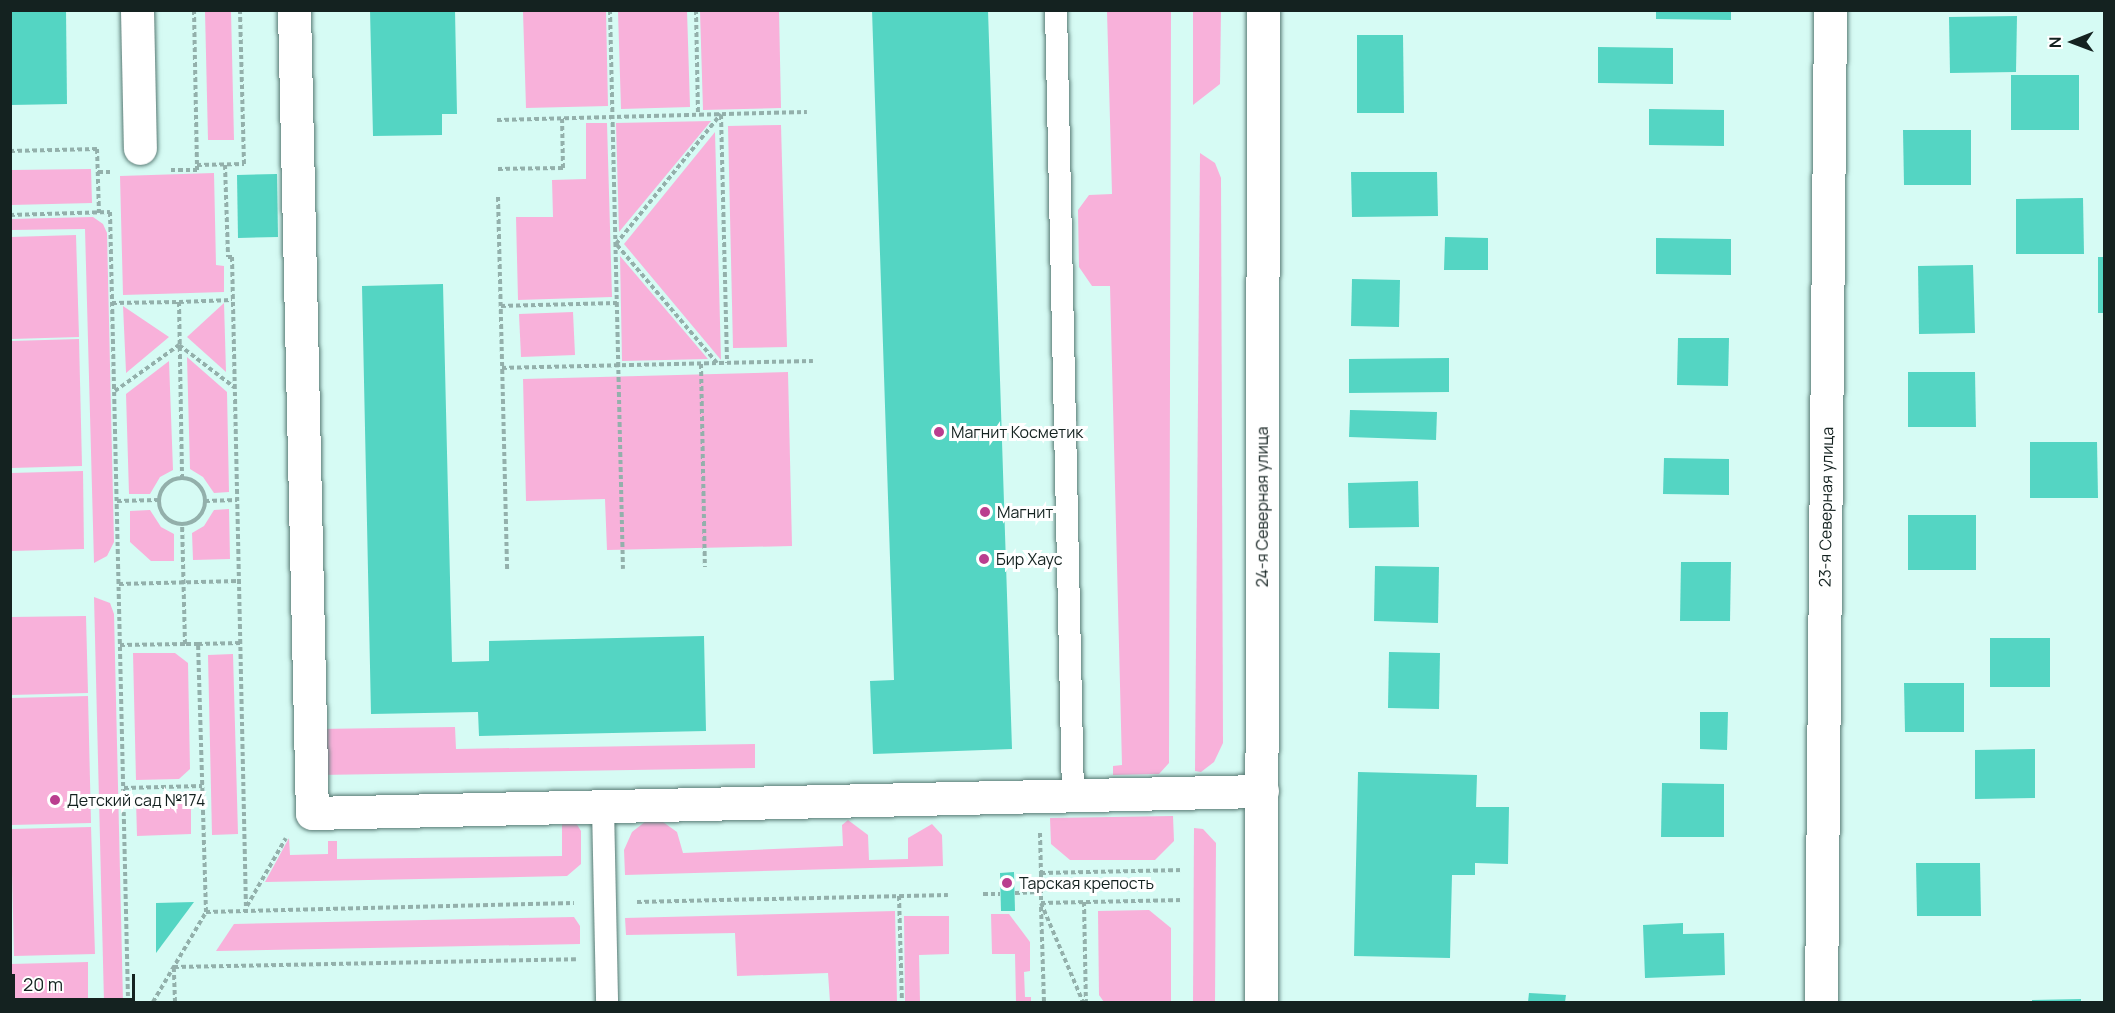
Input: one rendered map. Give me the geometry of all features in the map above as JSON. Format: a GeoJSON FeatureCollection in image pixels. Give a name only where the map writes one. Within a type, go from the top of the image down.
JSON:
{"type":"FeatureCollection","features":[{"type":"Feature","properties":{"kind":"street"},"geometry":{"type":"LineString","coordinates":[[137,10],[140,148]]}},
{"type":"Feature","properties":{"kind":"street"},"geometry":{"type":"LineString","coordinates":[[294,10],[312,813],[1262,791]]}},
{"type":"Feature","properties":{"kind":"street","name":"24-я Северная улица"},"geometry":{"type":"LineString","coordinates":[[1261,1002],[1263,10]]}},
{"type":"Feature","properties":{"kind":"street","name":"23-я Северная улица"},"geometry":{"type":"LineString","coordinates":[[1821,1002],[1830,10]]}},
{"type":"Feature","properties":{"kind":"lane"},"geometry":{"type":"LineString","coordinates":[[1056,10],[1073,796]]}},
{"type":"Feature","properties":{"kind":"lane"},"geometry":{"type":"LineString","coordinates":[[603,807],[607,1002]]}},
{"type":"Feature","properties":{"kind":"path"},"geometry":{"type":"LineString","coordinates":[[194,10],[197,165],[244,164],[240,10]]}},
{"type":"Feature","properties":{"kind":"path"},"geometry":{"type":"LineString","coordinates":[[610,10],[623,569]]}},
{"type":"Feature","properties":{"kind":"path"},"geometry":{"type":"LineString","coordinates":[[696,10],[698,115]]}},
{"type":"Feature","properties":{"kind":"path"},"geometry":{"type":"LineString","coordinates":[[497,120],[807,112]]}},
{"type":"Feature","properties":{"kind":"path"},"geometry":{"type":"LineString","coordinates":[[616,244],[721,114]]}},
{"type":"Feature","properties":{"kind":"path"},"geometry":{"type":"LineString","coordinates":[[721,114],[727,363]]}},
{"type":"Feature","properties":{"kind":"path"},"geometry":{"type":"LineString","coordinates":[[498,169],[563,168],[562,118]]}},
{"type":"Feature","properties":{"kind":"path"},"geometry":{"type":"LineString","coordinates":[[10,151],[97,149],[99,213]]}},
{"type":"Feature","properties":{"kind":"path"},"geometry":{"type":"LineString","coordinates":[[225,165],[235,387],[246,909]]}},
{"type":"Feature","properties":{"kind":"path"},"geometry":{"type":"LineString","coordinates":[[498,197],[507,572]]}},
{"type":"Feature","properties":{"kind":"path"},"geometry":{"type":"LineString","coordinates":[[10,215],[110,212],[128,1002]]}},
{"type":"Feature","properties":{"kind":"path"},"geometry":{"type":"LineString","coordinates":[[616,244],[717,363]]}},
{"type":"Feature","properties":{"kind":"path"},"geometry":{"type":"LineString","coordinates":[[112,303],[232,300]]}},
{"type":"Feature","properties":{"kind":"path"},"geometry":{"type":"LineString","coordinates":[[178,302],[182,477]]}},
{"type":"Feature","properties":{"kind":"path"},"geometry":{"type":"LineString","coordinates":[[501,306],[617,303]]}},
{"type":"Feature","properties":{"kind":"path"},"geometry":{"type":"LineString","coordinates":[[179,345],[235,387]]}},
{"type":"Feature","properties":{"kind":"path"},"geometry":{"type":"LineString","coordinates":[[115,391],[179,345]]}},
{"type":"Feature","properties":{"kind":"path"},"geometry":{"type":"LineString","coordinates":[[502,368],[813,361]]}},
{"type":"Feature","properties":{"kind":"path"},"geometry":{"type":"LineString","coordinates":[[701,364],[705,567]]}},
{"type":"Feature","properties":{"kind":"path"},"geometry":{"type":"LineString","coordinates":[[182,477],[197,483],[205,501],[198,519],[182,524],[167,520],[158,500],[167,484],[182,477]]}},
{"type":"Feature","properties":{"kind":"path"},"geometry":{"type":"LineString","coordinates":[[117,501],[158,500]]}},
{"type":"Feature","properties":{"kind":"path"},"geometry":{"type":"LineString","coordinates":[[205,501],[237,500]]}},
{"type":"Feature","properties":{"kind":"path"},"geometry":{"type":"LineString","coordinates":[[182,524],[185,644]]}},
{"type":"Feature","properties":{"kind":"path"},"geometry":{"type":"LineString","coordinates":[[119,584],[239,581]]}},
{"type":"Feature","properties":{"kind":"path"},"geometry":{"type":"LineString","coordinates":[[120,645],[240,643]]}},
{"type":"Feature","properties":{"kind":"path"},"geometry":{"type":"LineString","coordinates":[[153,1002],[206,912],[198,644]]}},
{"type":"Feature","properties":{"kind":"path"},"geometry":{"type":"LineString","coordinates":[[124,788],[202,786]]}},
{"type":"Feature","properties":{"kind":"path"},"geometry":{"type":"LineString","coordinates":[[246,909],[285,839],[312,813]]}},
{"type":"Feature","properties":{"kind":"path"},"geometry":{"type":"LineString","coordinates":[[1040,829],[1044,1002]]}},
{"type":"Feature","properties":{"kind":"path"},"geometry":{"type":"LineString","coordinates":[[1041,873],[1183,870]]}},
{"type":"Feature","properties":{"kind":"path"},"geometry":{"type":"LineString","coordinates":[[1015,893],[1041,892]]}},
{"type":"Feature","properties":{"kind":"path"},"geometry":{"type":"LineString","coordinates":[[982,894],[1000,894]]}},
{"type":"Feature","properties":{"kind":"path"},"geometry":{"type":"LineString","coordinates":[[625,903],[948,895]]}},
{"type":"Feature","properties":{"kind":"path"},"geometry":{"type":"LineString","coordinates":[[899,896],[902,1002]]}},
{"type":"Feature","properties":{"kind":"path"},"geometry":{"type":"LineString","coordinates":[[1041,903],[1183,900]]}},
{"type":"Feature","properties":{"kind":"path"},"geometry":{"type":"LineString","coordinates":[[1084,902],[1085,1002]]}},
{"type":"Feature","properties":{"kind":"path"},"geometry":{"type":"LineString","coordinates":[[206,912],[246,909],[577,903]]}},
{"type":"Feature","properties":{"kind":"path"},"geometry":{"type":"LineString","coordinates":[[1041,903],[1085,1002]]}},
{"type":"Feature","properties":{"kind":"path"},"geometry":{"type":"LineString","coordinates":[[174,967],[606,958]]}},
{"type":"Feature","properties":{"kind":"path"},"geometry":{"type":"LineString","coordinates":[[174,967],[175,1002]]}},
{"type":"Feature","properties":{"kind":"shaded area"},"geometry":{"type":"Polygon","coordinates":[[[205,11],[231,11],[234,140],[208,140],[205,11]]]}},
{"type":"Feature","properties":{"kind":"shaded area"},"geometry":{"type":"Polygon","coordinates":[[[523,11],[606,11],[608,106],[526,108],[523,11]]]}},
{"type":"Feature","properties":{"kind":"shaded area"},"geometry":{"type":"Polygon","coordinates":[[[618,11],[687,11],[690,107],[621,109],[618,11]]]}},
{"type":"Feature","properties":{"kind":"shaded area"},"geometry":{"type":"Polygon","coordinates":[[[700,11],[779,11],[781,108],[703,110],[700,11]]]}},
{"type":"Feature","properties":{"kind":"shaded area"},"geometry":{"type":"Polygon","coordinates":[[[1107,11],[1171,11],[1169,763],[1159,774],[1113,775],[1113,766],[1122,765],[1110,286],[1092,286],[1079,267],[1078,210],[1089,195],[1112,194],[1107,11]]]}},
{"type":"Feature","properties":{"kind":"shaded area"},"geometry":{"type":"Polygon","coordinates":[[[1193,11],[1221,11],[1220,84],[1193,105],[1193,11]]]}},
{"type":"Feature","properties":{"kind":"shaded area"},"geometry":{"type":"Polygon","coordinates":[[[711,121],[619,232],[616,123],[711,121]]]}},
{"type":"Feature","properties":{"kind":"shaded area"},"geometry":{"type":"Polygon","coordinates":[[[586,123],[607,123],[612,297],[518,300],[516,217],[553,217],[552,180],[586,179],[586,123]]]}},
{"type":"Feature","properties":{"kind":"shaded area"},"geometry":{"type":"Polygon","coordinates":[[[781,125],[787,347],[733,348],[728,126],[781,125]]]}},
{"type":"Feature","properties":{"kind":"shaded area"},"geometry":{"type":"Polygon","coordinates":[[[715,132],[721,360],[624,244],[715,132]]]}},
{"type":"Feature","properties":{"kind":"shaded area"},"geometry":{"type":"Polygon","coordinates":[[[1200,153],[1215,163],[1221,178],[1223,743],[1214,762],[1201,772],[1195,771],[1200,153]]]}},
{"type":"Feature","properties":{"kind":"shaded area"},"geometry":{"type":"Polygon","coordinates":[[[91,169],[92,203],[11,205],[11,170],[91,169]]]}},
{"type":"Feature","properties":{"kind":"shaded area"},"geometry":{"type":"Polygon","coordinates":[[[214,173],[216,265],[224,266],[224,292],[123,295],[120,176],[214,173]]]}},
{"type":"Feature","properties":{"kind":"shaded area"},"geometry":{"type":"Polygon","coordinates":[[[93,217],[103,224],[107,233],[114,542],[107,556],[94,563],[85,229],[10,230],[11,219],[93,217]]]}},
{"type":"Feature","properties":{"kind":"shaded area"},"geometry":{"type":"Polygon","coordinates":[[[76,235],[79,337],[11,339],[11,237],[76,235]]]}},
{"type":"Feature","properties":{"kind":"shaded area"},"geometry":{"type":"Polygon","coordinates":[[[620,256],[708,359],[622,361],[620,256]]]}},
{"type":"Feature","properties":{"kind":"shaded area"},"geometry":{"type":"Polygon","coordinates":[[[224,303],[226,372],[187,337],[224,303]]]}},
{"type":"Feature","properties":{"kind":"shaded area"},"geometry":{"type":"Polygon","coordinates":[[[123,306],[169,337],[126,373],[126,372],[123,306]]]}},
{"type":"Feature","properties":{"kind":"shaded area"},"geometry":{"type":"Polygon","coordinates":[[[573,312],[575,355],[521,357],[519,314],[573,312]]]}},
{"type":"Feature","properties":{"kind":"shaded area"},"geometry":{"type":"Polygon","coordinates":[[[79,339],[82,466],[11,468],[11,341],[79,339]]]}},
{"type":"Feature","properties":{"kind":"shaded area"},"geometry":{"type":"Polygon","coordinates":[[[187,357],[227,392],[229,492],[214,493],[203,477],[190,469],[187,357]]]}},
{"type":"Feature","properties":{"kind":"shaded area"},"geometry":{"type":"Polygon","coordinates":[[[169,361],[173,470],[160,477],[150,494],[129,494],[126,394],[169,361]]]}},
{"type":"Feature","properties":{"kind":"shaded area"},"geometry":{"type":"Polygon","coordinates":[[[788,372],[792,546],[607,550],[605,499],[526,501],[523,379],[788,372]]]}},
{"type":"Feature","properties":{"kind":"shaded area"},"geometry":{"type":"Polygon","coordinates":[[[83,471],[84,549],[11,551],[11,473],[83,471]]]}},
{"type":"Feature","properties":{"kind":"shaded area"},"geometry":{"type":"Polygon","coordinates":[[[229,509],[230,559],[193,560],[192,533],[204,526],[214,510],[229,509]]]}},
{"type":"Feature","properties":{"kind":"shaded area"},"geometry":{"type":"Polygon","coordinates":[[[150,510],[161,527],[174,534],[174,561],[151,561],[130,542],[130,511],[150,510]]]}},
{"type":"Feature","properties":{"kind":"shaded area"},"geometry":{"type":"Polygon","coordinates":[[[94,597],[110,603],[114,614],[123,1002],[104,1002],[94,597]]]}},
{"type":"Feature","properties":{"kind":"shaded area"},"geometry":{"type":"Polygon","coordinates":[[[86,616],[88,693],[11,695],[11,617],[86,616]]]}},
{"type":"Feature","properties":{"kind":"shaded area"},"geometry":{"type":"Polygon","coordinates":[[[133,653],[175,653],[188,663],[190,769],[179,779],[136,780],[133,653]]]}},
{"type":"Feature","properties":{"kind":"shaded area"},"geometry":{"type":"Polygon","coordinates":[[[233,654],[238,834],[212,835],[208,655],[233,654]]]}},
{"type":"Feature","properties":{"kind":"shaded area"},"geometry":{"type":"Polygon","coordinates":[[[88,696],[91,823],[11,825],[11,698],[88,696]]]}},
{"type":"Feature","properties":{"kind":"shaded area"},"geometry":{"type":"Polygon","coordinates":[[[455,727],[456,749],[755,744],[755,768],[319,775],[318,729],[455,727]]]}},
{"type":"Feature","properties":{"kind":"shaded area"},"geometry":{"type":"Polygon","coordinates":[[[191,799],[191,834],[137,836],[136,800],[191,799]]]}},
{"type":"Feature","properties":{"kind":"shaded area"},"geometry":{"type":"Polygon","coordinates":[[[1173,816],[1174,841],[1155,860],[1070,860],[1051,844],[1050,818],[1173,816]]]}},
{"type":"Feature","properties":{"kind":"shaded area"},"geometry":{"type":"Polygon","coordinates":[[[562,820],[576,823],[581,831],[581,864],[567,876],[265,882],[289,838],[290,855],[328,854],[328,841],[337,841],[337,859],[562,856],[562,820]]]}},
{"type":"Feature","properties":{"kind":"shaded area"},"geometry":{"type":"Polygon","coordinates":[[[848,820],[868,835],[869,860],[908,859],[908,838],[932,824],[942,835],[943,866],[625,875],[624,850],[632,832],[646,821],[663,822],[677,832],[683,853],[843,846],[842,825],[848,820]]]}},
{"type":"Feature","properties":{"kind":"shaded area"},"geometry":{"type":"Polygon","coordinates":[[[91,827],[95,954],[14,956],[11,829],[91,827]]]}},
{"type":"Feature","properties":{"kind":"shaded area"},"geometry":{"type":"Polygon","coordinates":[[[1194,828],[1203,829],[1216,843],[1215,1002],[1193,1002],[1194,828]]]}},
{"type":"Feature","properties":{"kind":"shaded area"},"geometry":{"type":"Polygon","coordinates":[[[1149,910],[1171,928],[1171,1002],[1104,1002],[1099,995],[1098,911],[1149,910]]]}},
{"type":"Feature","properties":{"kind":"shaded area"},"geometry":{"type":"Polygon","coordinates":[[[895,911],[897,1002],[830,1002],[828,973],[737,976],[735,933],[626,935],[625,918],[895,911]]]}},
{"type":"Feature","properties":{"kind":"shaded area"},"geometry":{"type":"Polygon","coordinates":[[[991,914],[1009,914],[1030,942],[1030,971],[1024,972],[1025,997],[1031,997],[1031,1002],[1016,1002],[1015,954],[992,954],[991,914]]]}},
{"type":"Feature","properties":{"kind":"shaded area"},"geometry":{"type":"Polygon","coordinates":[[[904,916],[949,916],[949,954],[919,955],[920,1002],[905,1002],[904,916]]]}},
{"type":"Feature","properties":{"kind":"shaded area"},"geometry":{"type":"Polygon","coordinates":[[[574,917],[580,926],[580,944],[216,951],[234,924],[574,917]]]}},
{"type":"Feature","properties":{"kind":"shaded area"},"geometry":{"type":"Polygon","coordinates":[[[88,962],[88,1002],[11,1002],[11,964],[88,962]]]}},
{"type":"Feature","properties":{"kind":"building"},"geometry":{"type":"Polygon","coordinates":[[[10,10],[66,10],[67,104],[10,105],[10,10]]]}},
{"type":"Feature","properties":{"kind":"building"},"geometry":{"type":"Polygon","coordinates":[[[370,10],[455,10],[457,114],[442,114],[442,135],[373,136],[370,10]]]}},
{"type":"Feature","properties":{"kind":"building"},"geometry":{"type":"Polygon","coordinates":[[[872,10],[988,10],[1012,749],[873,754],[870,681],[894,680],[872,10]]]}},
{"type":"Feature","properties":{"kind":"building"},"geometry":{"type":"Polygon","coordinates":[[[1656,10],[1731,10],[1731,20],[1656,19],[1656,10]]]}},
{"type":"Feature","properties":{"kind":"building"},"geometry":{"type":"Polygon","coordinates":[[[2017,16],[2016,72],[1950,73],[1949,17],[2017,16]]]}},
{"type":"Feature","properties":{"kind":"building"},"geometry":{"type":"Polygon","coordinates":[[[1357,35],[1403,35],[1404,113],[1357,113],[1357,35]]]}},
{"type":"Feature","properties":{"kind":"building"},"geometry":{"type":"Polygon","coordinates":[[[1598,47],[1673,48],[1673,84],[1598,83],[1598,47]]]}},
{"type":"Feature","properties":{"kind":"building"},"geometry":{"type":"Polygon","coordinates":[[[2011,75],[2079,75],[2079,130],[2011,130],[2011,75]]]}},
{"type":"Feature","properties":{"kind":"building"},"geometry":{"type":"Polygon","coordinates":[[[1649,109],[1724,110],[1724,146],[1649,145],[1649,109]]]}},
{"type":"Feature","properties":{"kind":"building"},"geometry":{"type":"Polygon","coordinates":[[[1903,130],[1971,130],[1971,185],[1904,185],[1903,130]]]}},
{"type":"Feature","properties":{"kind":"building"},"geometry":{"type":"Polygon","coordinates":[[[1351,172],[1437,172],[1438,216],[1352,217],[1351,172]]]}},
{"type":"Feature","properties":{"kind":"building"},"geometry":{"type":"Polygon","coordinates":[[[277,174],[278,237],[238,238],[237,175],[277,174]]]}},
{"type":"Feature","properties":{"kind":"building"},"geometry":{"type":"Polygon","coordinates":[[[2083,198],[2084,254],[2016,254],[2016,199],[2083,198]]]}},
{"type":"Feature","properties":{"kind":"building"},"geometry":{"type":"Polygon","coordinates":[[[1445,237],[1488,238],[1488,270],[1444,270],[1445,237]]]}},
{"type":"Feature","properties":{"kind":"building"},"geometry":{"type":"Polygon","coordinates":[[[1656,238],[1731,239],[1731,275],[1656,274],[1656,238]]]}},
{"type":"Feature","properties":{"kind":"building"},"geometry":{"type":"Polygon","coordinates":[[[2098,257],[2104,257],[2104,313],[2098,313],[2098,257]]]}},
{"type":"Feature","properties":{"kind":"building"},"geometry":{"type":"Polygon","coordinates":[[[1973,265],[1975,333],[1919,334],[1918,266],[1973,265]]]}},
{"type":"Feature","properties":{"kind":"building"},"geometry":{"type":"Polygon","coordinates":[[[1352,279],[1400,280],[1399,327],[1351,326],[1352,279]]]}},
{"type":"Feature","properties":{"kind":"building"},"geometry":{"type":"Polygon","coordinates":[[[443,284],[452,662],[489,661],[489,641],[704,636],[706,731],[479,736],[478,712],[371,714],[362,286],[443,284]]]}},
{"type":"Feature","properties":{"kind":"building"},"geometry":{"type":"Polygon","coordinates":[[[1678,338],[1729,338],[1728,386],[1677,385],[1678,338]]]}},
{"type":"Feature","properties":{"kind":"building"},"geometry":{"type":"Polygon","coordinates":[[[1449,358],[1449,392],[1349,393],[1349,359],[1449,358]]]}},
{"type":"Feature","properties":{"kind":"building"},"geometry":{"type":"Polygon","coordinates":[[[1908,372],[1975,372],[1976,427],[1908,427],[1908,372]]]}},
{"type":"Feature","properties":{"kind":"building"},"geometry":{"type":"Polygon","coordinates":[[[1350,410],[1437,412],[1436,440],[1349,437],[1350,410]]]}},
{"type":"Feature","properties":{"kind":"building"},"geometry":{"type":"Polygon","coordinates":[[[2030,442],[2097,442],[2098,498],[2030,498],[2030,442]]]}},
{"type":"Feature","properties":{"kind":"building"},"geometry":{"type":"Polygon","coordinates":[[[1664,458],[1729,459],[1729,495],[1663,494],[1664,458]]]}},
{"type":"Feature","properties":{"kind":"building"},"geometry":{"type":"Polygon","coordinates":[[[1418,481],[1419,527],[1349,528],[1348,483],[1418,481]]]}},
{"type":"Feature","properties":{"kind":"building"},"geometry":{"type":"Polygon","coordinates":[[[1908,515],[1976,515],[1976,570],[1908,570],[1908,515]]]}},
{"type":"Feature","properties":{"kind":"building"},"geometry":{"type":"Polygon","coordinates":[[[1681,562],[1731,562],[1730,621],[1680,621],[1681,562]]]}},
{"type":"Feature","properties":{"kind":"building"},"geometry":{"type":"Polygon","coordinates":[[[1375,566],[1439,567],[1438,623],[1374,621],[1375,566]]]}},
{"type":"Feature","properties":{"kind":"building"},"geometry":{"type":"Polygon","coordinates":[[[1990,638],[2050,638],[2050,687],[1990,687],[1990,638]]]}},
{"type":"Feature","properties":{"kind":"building"},"geometry":{"type":"Polygon","coordinates":[[[1389,652],[1440,653],[1439,709],[1388,708],[1389,652]]]}},
{"type":"Feature","properties":{"kind":"building"},"geometry":{"type":"Polygon","coordinates":[[[1904,683],[1964,683],[1964,732],[1905,732],[1904,683]]]}},
{"type":"Feature","properties":{"kind":"building"},"geometry":{"type":"Polygon","coordinates":[[[1700,712],[1728,712],[1727,750],[1700,749],[1700,712]]]}},
{"type":"Feature","properties":{"kind":"building"},"geometry":{"type":"Polygon","coordinates":[[[2035,749],[2035,798],[1975,799],[1975,750],[2035,749]]]}},
{"type":"Feature","properties":{"kind":"building"},"geometry":{"type":"Polygon","coordinates":[[[1358,772],[1477,775],[1476,807],[1509,807],[1508,864],[1475,863],[1475,875],[1452,875],[1450,958],[1354,956],[1358,772]]]}},
{"type":"Feature","properties":{"kind":"building"},"geometry":{"type":"Polygon","coordinates":[[[1662,783],[1724,784],[1724,837],[1661,837],[1662,783]]]}},
{"type":"Feature","properties":{"kind":"building"},"geometry":{"type":"Polygon","coordinates":[[[1916,863],[1980,863],[1981,916],[1917,916],[1916,863]]]}},
{"type":"Feature","properties":{"kind":"building","name":"Тарская крепость"},"geometry":{"type":"Polygon","coordinates":[[[1014,872],[1015,911],[1001,911],[1000,873],[1014,872]]]}},
{"type":"Feature","properties":{"kind":"building"},"geometry":{"type":"Polygon","coordinates":[[[194,902],[156,953],[156,903],[194,902]]]}},
{"type":"Feature","properties":{"kind":"building"},"geometry":{"type":"Polygon","coordinates":[[[1683,923],[1683,934],[1724,933],[1725,975],[1645,978],[1643,925],[1683,923]]]}},
{"type":"Feature","properties":{"kind":"building"},"geometry":{"type":"Polygon","coordinates":[[[1529,993],[1566,995],[1565,1002],[1528,1002],[1529,993]]]}},
{"type":"Feature","properties":{"kind":"building"},"geometry":{"type":"Polygon","coordinates":[[[2081,999],[2081,1002],[2032,1002],[2032,1000],[2081,999]]]}},
{"type":"Feature","properties":{"kind":"place","name":"Магнит Косметик"},"geometry":{"type":"Point","coordinates":[939,432]}},
{"type":"Feature","properties":{"kind":"place","name":"Магнит"},"geometry":{"type":"Point","coordinates":[985,512]}},
{"type":"Feature","properties":{"kind":"place","name":"Бир Хаус"},"geometry":{"type":"Point","coordinates":[984,559]}},
{"type":"Feature","properties":{"kind":"place","name":"Детский сад №174"},"geometry":{"type":"Point","coordinates":[55,800]}},
{"type":"Feature","properties":{"kind":"place","name":"Тарская крепость"},"geometry":{"type":"Point","coordinates":[1007,883]}}]}
